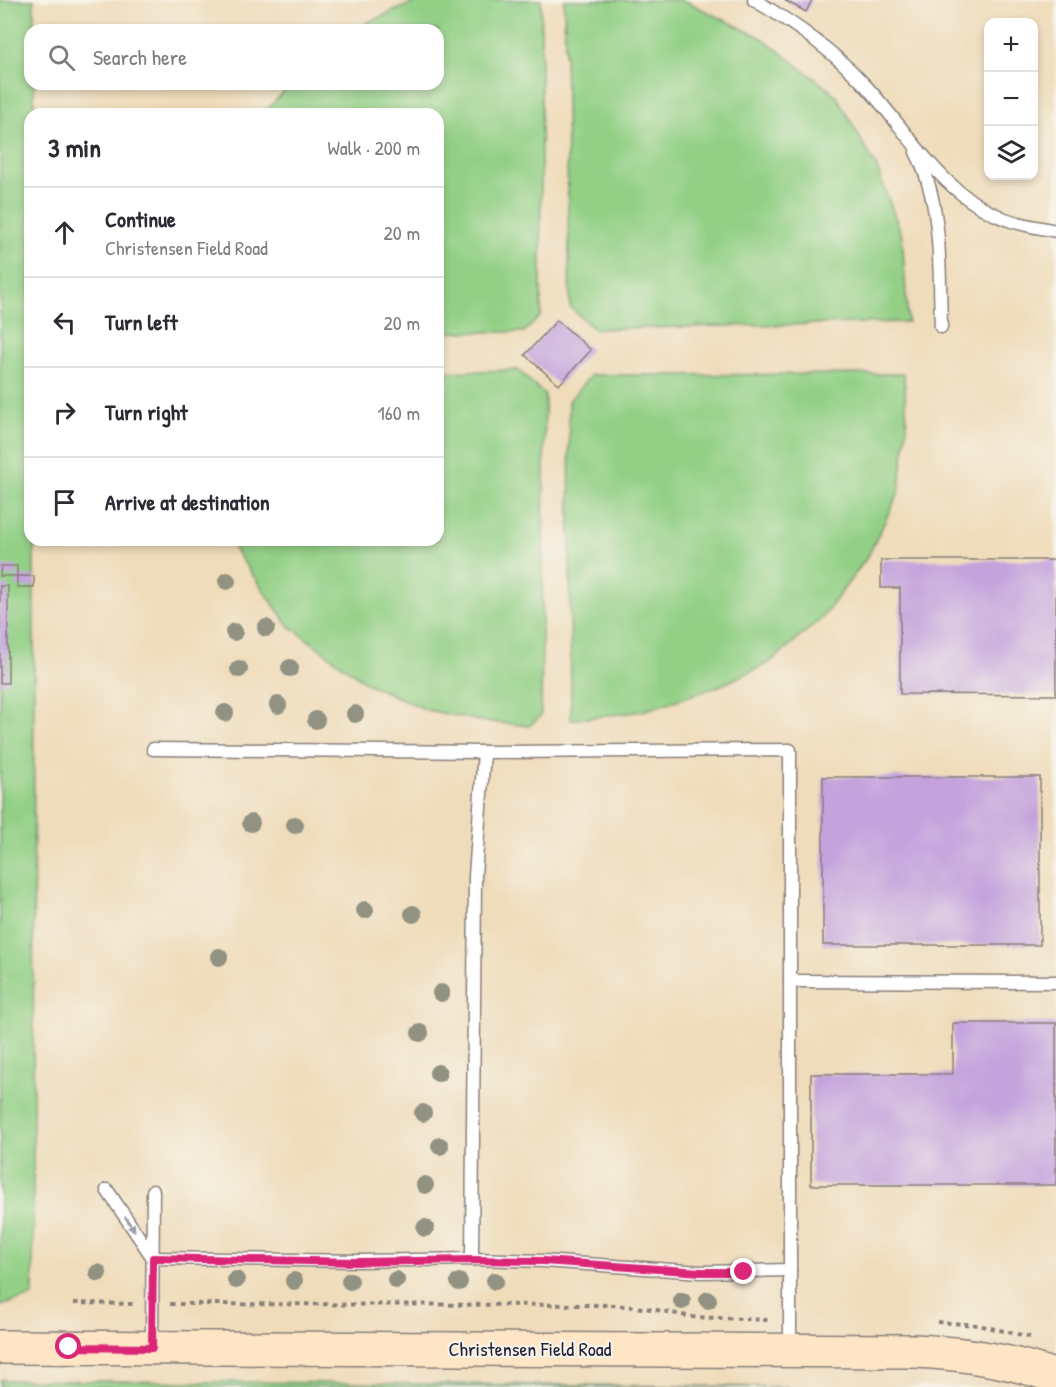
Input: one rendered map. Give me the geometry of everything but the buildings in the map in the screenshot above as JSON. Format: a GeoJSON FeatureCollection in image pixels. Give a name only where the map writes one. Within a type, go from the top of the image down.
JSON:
{"type":"FeatureCollection","features":[{"type":"Feature","properties":{"kind":"street","name":"Christensen Field Road"},"geometry":{"type":"LineString","coordinates":[[0,1347],[152,1348],[790,1336],[913,1351],[974,1355],[1012,1363],[1056,1377]]}},
{"type":"Feature","properties":{"kind":"lane"},"geometry":{"type":"LineString","coordinates":[[754,0],[801,28],[834,55],[863,83],[950,185],[979,207],[1003,218],[1056,231]]}},
{"type":"Feature","properties":{"kind":"lane"},"geometry":{"type":"LineString","coordinates":[[910,140],[929,188],[937,227],[940,327]]}},
{"type":"Feature","properties":{"kind":"lane"},"geometry":{"type":"LineString","coordinates":[[153,749],[484,752],[790,750],[790,1336]]}},
{"type":"Feature","properties":{"kind":"lane"},"geometry":{"type":"LineString","coordinates":[[472,1260],[475,876],[484,752]]}},
{"type":"Feature","properties":{"kind":"lane"},"geometry":{"type":"LineString","coordinates":[[790,981],[1056,982]]}},
{"type":"Feature","properties":{"kind":"lane"},"geometry":{"type":"LineString","coordinates":[[107,1190],[153,1258]]}},
{"type":"Feature","properties":{"kind":"lane"},"geometry":{"type":"LineString","coordinates":[[152,1348],[153,1191]]}},
{"type":"Feature","properties":{"kind":"lane"},"geometry":{"type":"LineString","coordinates":[[153,1258],[358,1262],[543,1261],[701,1272],[790,1270]]}},
{"type":"Feature","properties":{"kind":"path"},"geometry":{"type":"LineString","coordinates":[[74,1303],[614,1305],[652,1309],[692,1317],[746,1318],[790,1336]]}},
{"type":"Feature","properties":{"kind":"path"},"geometry":{"type":"LineString","coordinates":[[931,1322],[978,1325],[1035,1338]]}},
{"type":"Feature","properties":{"kind":"green space"},"geometry":{"type":"Polygon","coordinates":[[[0,0],[34,0],[34,24],[24,24],[24,90],[34,90],[34,108],[24,108],[24,546],[34,546],[33,1296],[0,1306],[0,0]]]}},
{"type":"Feature","properties":{"kind":"green space"},"geometry":{"type":"Polygon","coordinates":[[[420,0],[541,0],[541,316],[524,332],[444,332],[444,108],[269,108],[285,90],[444,90],[444,24],[366,23],[420,0]]]}},
{"type":"Feature","properties":{"kind":"green space"},"geometry":{"type":"Polygon","coordinates":[[[564,0],[683,0],[762,38],[836,95],[877,168],[902,236],[908,322],[594,329],[570,307],[564,0]]]}},
{"type":"Feature","properties":{"kind":"green space"},"geometry":{"type":"Polygon","coordinates":[[[518,370],[545,395],[541,716],[529,726],[481,721],[427,710],[368,684],[288,625],[232,546],[444,546],[444,372],[518,370]]]}},
{"type":"Feature","properties":{"kind":"green space"},"geometry":{"type":"Polygon","coordinates":[[[904,374],[907,427],[899,492],[868,556],[823,617],[769,663],[717,687],[643,711],[571,720],[569,401],[591,375],[904,374]]]}},
{"type":"Feature","properties":{"kind":"green space"},"geometry":{"type":"Polygon","coordinates":[[[0,1380],[788,1387],[0,1387],[0,1380]]]}},
{"type":"Feature","properties":{"kind":"route"},"geometry":{"type":"LineString","coordinates":[[69,1347],[152,1348],[153,1258],[358,1262],[543,1261],[701,1272],[744,1272]]}}]}
